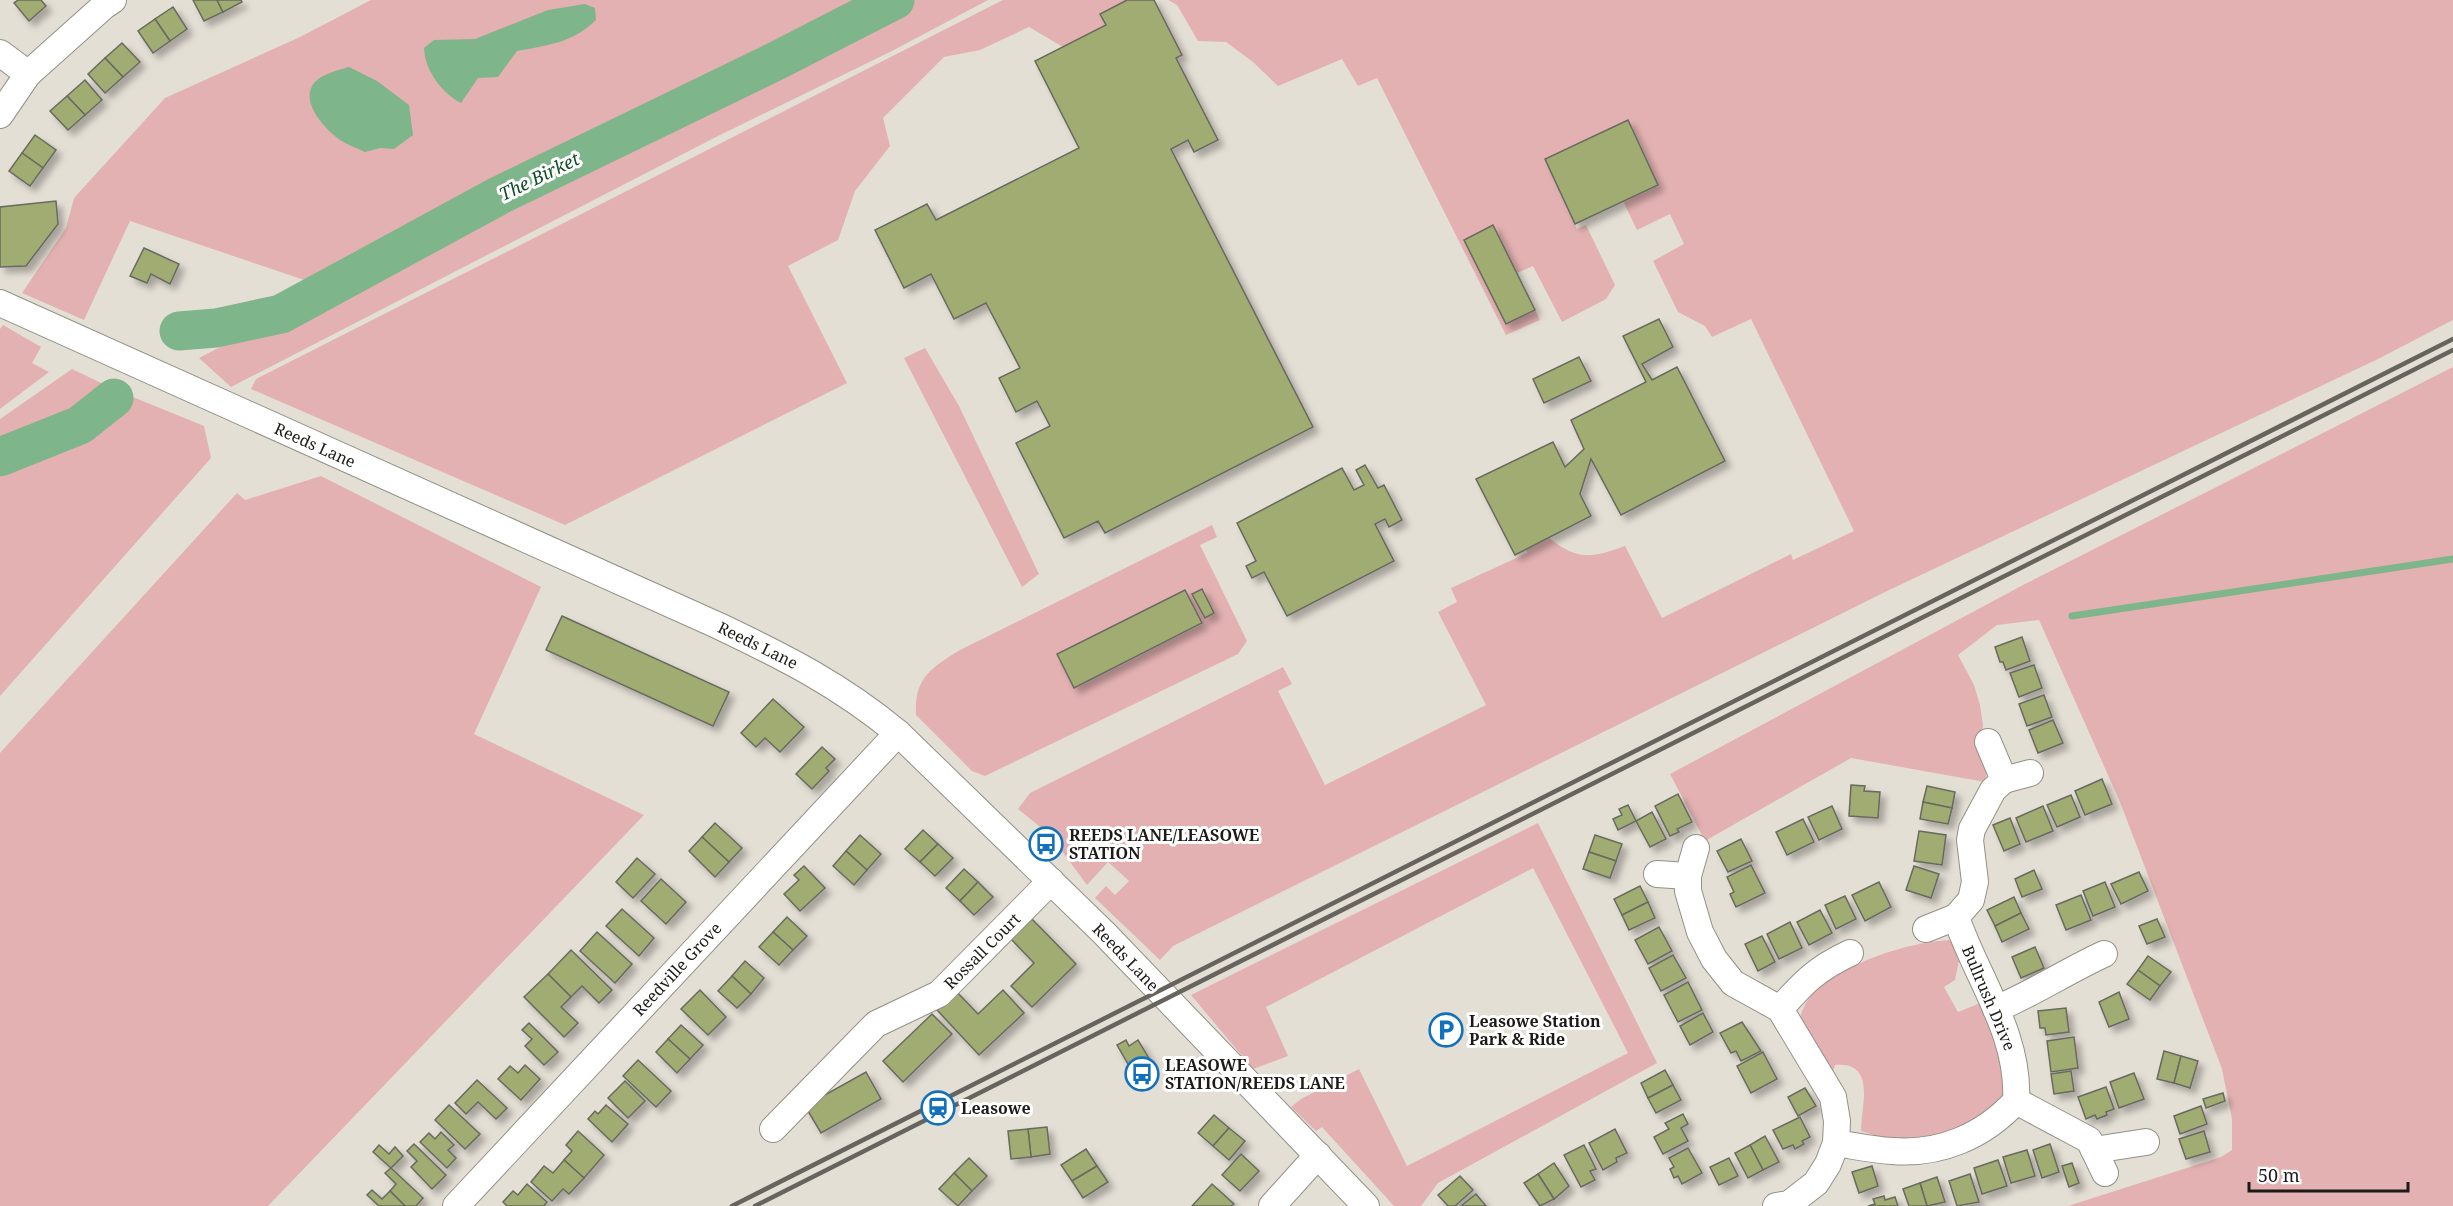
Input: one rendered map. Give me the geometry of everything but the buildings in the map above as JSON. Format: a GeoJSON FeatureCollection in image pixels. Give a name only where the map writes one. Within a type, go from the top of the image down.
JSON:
{"type":"FeatureCollection","features":[{"type":"Feature","properties":{"kind":"street"},"geometry":{"type":"LineString","coordinates":[[0,115],[28,74],[113,0]]}},
{"type":"Feature","properties":{"kind":"street"},"geometry":{"type":"LineString","coordinates":[[0,53],[28,74]]}},
{"type":"Feature","properties":{"kind":"street","name":"Reeds Lane"},"geometry":{"type":"LineString","coordinates":[[0,303],[795,662],[870,709],[898,733],[1051,881],[1366,1206]]}},
{"type":"Feature","properties":{"kind":"street","name":"Reedville Grove"},"geometry":{"type":"LineString","coordinates":[[456,1206],[898,733]]}},
{"type":"Feature","properties":{"kind":"street"},"geometry":{"type":"LineString","coordinates":[[1988,742],[2004,780]]}},
{"type":"Feature","properties":{"kind":"street"},"geometry":{"type":"LineString","coordinates":[[1926,928],[1956,917],[1971,900],[1975,882],[1970,840],[1972,829],[1993,790],[2004,780],[2030,773]]}},
{"type":"Feature","properties":{"kind":"street"},"geometry":{"type":"LineString","coordinates":[[1696,848],[1688,876],[1688,891],[1700,932],[1714,959],[1733,983],[1780,1010],[1833,1097],[1837,1121],[1836,1143],[1828,1164],[1816,1183],[1789,1204],[1776,1206]]}},
{"type":"Feature","properties":{"kind":"street"},"geometry":{"type":"LineString","coordinates":[[1657,874],[1688,876]]}},
{"type":"Feature","properties":{"kind":"street","name":"Rossall Court"},"geometry":{"type":"LineString","coordinates":[[773,1129],[876,1024],[939,994],[1051,881]]}},
{"type":"Feature","properties":{"kind":"street","name":"Bullrush Drive"},"geometry":{"type":"LineString","coordinates":[[1956,917],[1966,946],[2007,1035],[2016,1066],[2016,1101]]}},
{"type":"Feature","properties":{"kind":"street"},"geometry":{"type":"LineString","coordinates":[[1780,1010],[1802,984],[1824,966],[1850,953]]}},
{"type":"Feature","properties":{"kind":"street"},"geometry":{"type":"LineString","coordinates":[[1996,1009],[2024,997],[2104,954]]}},
{"type":"Feature","properties":{"kind":"street"},"geometry":{"type":"LineString","coordinates":[[1836,1143],[1893,1152],[1936,1148],[1965,1140],[1990,1125],[2016,1101],[2089,1140],[2100,1162],[2146,1142]]}},
{"type":"Feature","properties":{"kind":"street"},"geometry":{"type":"LineString","coordinates":[[1272,1206],[1318,1155]]}},
{"type":"Feature","properties":{"kind":"shaded area"},"geometry":{"type":"Polygon","coordinates":[[[371,0],[988,0],[892,51],[718,136],[231,387],[199,358],[321,295],[319,285],[130,221],[84,320],[22,293],[66,228],[74,198],[165,98],[300,37],[371,0]]]}},
{"type":"Feature","properties":{"kind":"shaded area"},"geometry":{"type":"Polygon","coordinates":[[[1003,0],[1127,0],[1101,14],[1106,25],[1063,47],[1029,27],[980,50],[944,57],[883,118],[890,146],[855,191],[838,240],[788,266],[847,383],[565,525],[251,389],[256,379],[1003,0]]]}},
{"type":"Feature","properties":{"kind":"shaded area"},"geometry":{"type":"Polygon","coordinates":[[[1168,0],[2453,0],[2453,320],[2378,359],[1885,592],[1173,946],[1160,960],[1095,898],[1106,886],[1115,895],[1129,881],[1108,862],[1087,885],[1049,834],[1018,809],[1030,793],[1283,667],[1292,684],[1278,691],[1325,785],[1486,705],[1438,612],[1457,602],[1451,588],[1527,553],[1526,549],[1549,538],[1568,551],[1586,555],[1603,553],[1625,546],[1662,618],[1791,554],[1793,560],[1854,531],[1751,319],[1712,337],[1705,326],[1678,312],[1653,261],[1684,244],[1670,214],[1637,230],[1623,201],[1628,120],[1545,159],[1577,229],[1586,225],[1615,285],[1606,299],[1562,322],[1533,266],[1517,273],[1493,226],[1464,240],[1506,324],[1535,310],[1540,320],[1506,335],[1377,78],[1358,86],[1342,59],[1278,86],[1253,62],[1226,42],[1198,41],[1177,5],[1168,0]]]}},
{"type":"Feature","properties":{"kind":"shaded area"},"geometry":{"type":"Polygon","coordinates":[[[585,4],[595,8],[596,20],[587,28],[559,42],[517,51],[498,77],[478,78],[461,103],[441,87],[431,73],[424,48],[434,40],[475,39],[548,10],[585,4]]]}},
{"type":"Feature","properties":{"kind":"shaded area"},"geometry":{"type":"Polygon","coordinates":[[[349,67],[377,81],[409,105],[413,135],[394,149],[380,148],[365,152],[346,143],[328,130],[313,109],[310,93],[315,82],[349,67]]]}},
{"type":"Feature","properties":{"kind":"shaded area"},"geometry":{"type":"Polygon","coordinates":[[[3,325],[41,347],[32,363],[49,372],[0,409],[0,329],[3,325]]]}},
{"type":"Feature","properties":{"kind":"shaded area"},"geometry":{"type":"Polygon","coordinates":[[[925,348],[959,406],[1039,574],[1022,587],[904,358],[925,348]]]}},
{"type":"Feature","properties":{"kind":"shaded area"},"geometry":{"type":"Polygon","coordinates":[[[2453,367],[2453,1206],[2068,1206],[2221,1157],[2232,1150],[2232,1119],[2222,1069],[2120,802],[2039,620],[1997,625],[1958,655],[1974,685],[1980,705],[1983,725],[1981,740],[1988,763],[1985,782],[1851,758],[1705,841],[1670,774],[2025,584],[2453,367]]]}},
{"type":"Feature","properties":{"kind":"shaded area"},"geometry":{"type":"Polygon","coordinates":[[[72,369],[118,391],[204,426],[211,458],[0,696],[0,419],[72,369]]]}},
{"type":"Feature","properties":{"kind":"shaded area"},"geometry":{"type":"Polygon","coordinates":[[[321,476],[541,587],[474,734],[644,815],[268,1206],[0,1206],[0,753],[237,493],[245,500],[321,476]]]}},
{"type":"Feature","properties":{"kind":"shaded area"},"geometry":{"type":"Polygon","coordinates":[[[1212,525],[1217,537],[1200,545],[1247,641],[1238,654],[985,776],[972,771],[916,715],[918,692],[926,675],[960,650],[1212,525]],[[1185,590],[1058,654],[1075,688],[1202,624],[1185,590]]]}},
{"type":"Feature","properties":{"kind":"shaded area"},"geometry":{"type":"Polygon","coordinates":[[[1538,823],[1657,1063],[1438,1183],[1421,1206],[1394,1206],[1322,1127],[1316,1131],[1291,1107],[1301,1099],[1359,1069],[1407,1166],[1628,1053],[1533,868],[1266,1007],[1288,1056],[1253,1069],[1191,995],[1538,823]]]}},
{"type":"Feature","properties":{"kind":"shaded area"},"geometry":{"type":"Polygon","coordinates":[[[1952,940],[1961,951],[1955,980],[1944,987],[1958,1012],[1983,1002],[2012,1070],[2003,1103],[1989,1117],[1938,1136],[1904,1139],[1881,1137],[1861,1131],[1864,1099],[1862,1078],[1857,1070],[1848,1066],[1835,1065],[1831,1077],[1799,1021],[1804,1007],[1820,987],[1854,966],[1895,950],[1935,941],[1952,940]]]}},
{"type":"Feature","properties":{"kind":"waterway","name":"The Birket"},"geometry":{"type":"LineString","coordinates":[[179,331],[216,328],[281,314],[500,195],[776,61],[895,0]]}},
{"type":"Feature","properties":{"kind":"waterway","name":"The Birket"},"geometry":{"type":"LineString","coordinates":[[0,457],[80,425],[114,398]]}},
{"type":"Feature","properties":{"kind":"waterway"},"geometry":{"type":"LineString","coordinates":[[2072,616],[2453,559]]}},
{"type":"Feature","properties":{"kind":"railway"},"geometry":{"type":"LineString","coordinates":[[732,1206],[2453,339]]}},
{"type":"Feature","properties":{"kind":"railway"},"geometry":{"type":"LineString","coordinates":[[755,1206],[2453,350]]}},
{"type":"Feature","properties":{"kind":"place","name":"REEDS LANE/LEASOWE STATION"},"geometry":{"type":"Point","coordinates":[1046,844]}},
{"type":"Feature","properties":{"kind":"place","name":"Leasowe Station Park & Ride"},"geometry":{"type":"Point","coordinates":[1446,1030]}},
{"type":"Feature","properties":{"kind":"place","name":"LEASOWE STATION/REEDS LANE"},"geometry":{"type":"Point","coordinates":[1142,1074]}},
{"type":"Feature","properties":{"kind":"place","name":"Leasowe"},"geometry":{"type":"Point","coordinates":[938,1108]}}]}
